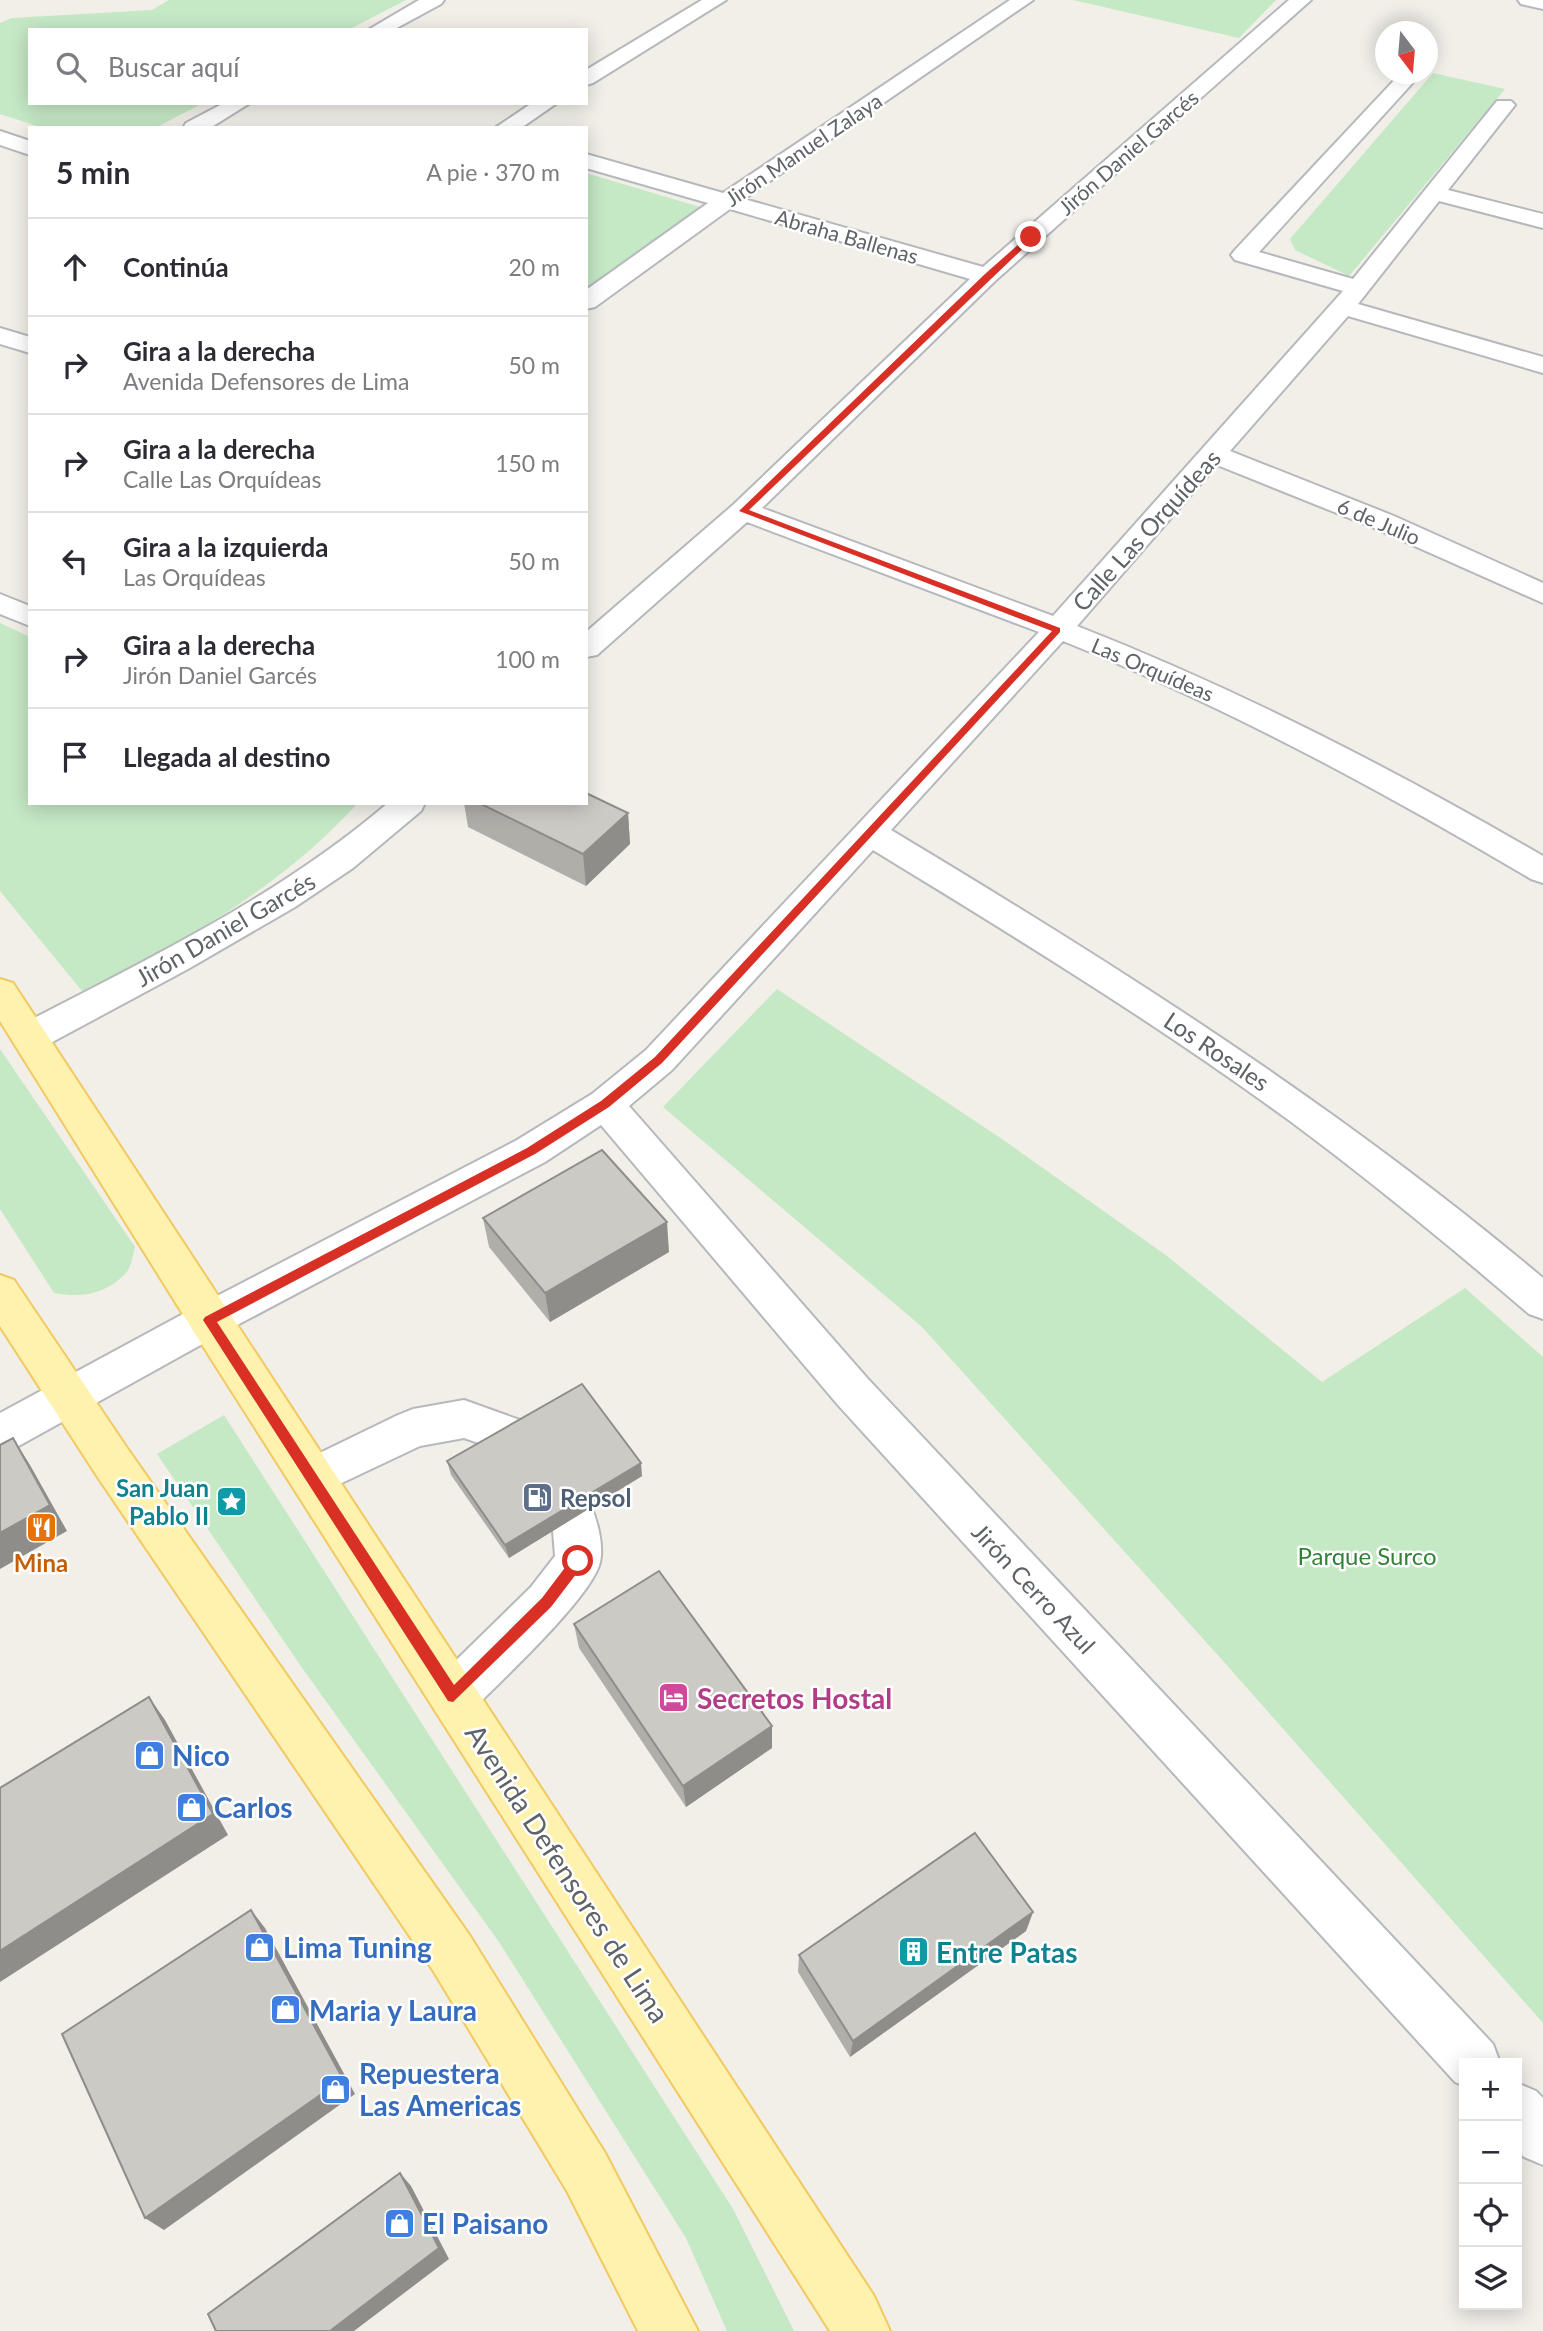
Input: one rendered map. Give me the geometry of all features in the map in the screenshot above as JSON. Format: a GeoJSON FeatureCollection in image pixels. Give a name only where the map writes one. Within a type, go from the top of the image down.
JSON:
{"type":"FeatureCollection","features":[{"type":"Feature","properties":{"kind":"main road","name":"Avenida Defensores de Lima"},"geometry":{"type":"LineString","coordinates":[[0,992],[209,1320],[854,2316],[860,2331]]}},
{"type":"Feature","properties":{"kind":"main road"},"geometry":{"type":"LineString","coordinates":[[0,1292],[68,1396],[452,1954],[586,2172],[669,2331]]}},
{"type":"Feature","properties":{"kind":"street"},"geometry":{"type":"LineString","coordinates":[[382,28],[434,0]]}},
{"type":"Feature","properties":{"kind":"street"},"geometry":{"type":"LineString","coordinates":[[588,78],[716,0]]}},
{"type":"Feature","properties":{"kind":"street","name":"Jirón Manuel Zalaya"},"geometry":{"type":"LineString","coordinates":[[588,301],[724,202],[1023,0]]}},
{"type":"Feature","properties":{"kind":"street","name":"Jirón Daniel Garcés"},"geometry":{"type":"LineString","coordinates":[[588,646],[743,511],[987,276],[1301,0]]}},
{"type":"Feature","properties":{"kind":"street"},"geometry":{"type":"LineString","coordinates":[[1528,0],[1543,3]]}},
{"type":"Feature","properties":{"kind":"street"},"geometry":{"type":"LineString","coordinates":[[1401,84],[1243,255],[1351,297],[1543,365]]}},
{"type":"Feature","properties":{"kind":"street"},"geometry":{"type":"LineString","coordinates":[[198,126],[236,105]]}},
{"type":"Feature","properties":{"kind":"street"},"geometry":{"type":"LineString","coordinates":[[509,126],[544,105]]}},
{"type":"Feature","properties":{"kind":"street","name":"Calle Las Orquídeas"},"geometry":{"type":"LineString","coordinates":[[0,1435],[209,1320],[531,1151],[605,1104],[659,1060],[1057,630],[1213,454],[1351,297],[1504,105]]}},
{"type":"Feature","properties":{"kind":"street"},"geometry":{"type":"LineString","coordinates":[[0,138],[28,147]]}},
{"type":"Feature","properties":{"kind":"street","name":"Abraha Ballenas"},"geometry":{"type":"LineString","coordinates":[[588,162],[987,276]]}},
{"type":"Feature","properties":{"kind":"street"},"geometry":{"type":"LineString","coordinates":[[1434,193],[1543,221]]}},
{"type":"Feature","properties":{"kind":"street"},"geometry":{"type":"LineString","coordinates":[[0,335],[28,345]]}},
{"type":"Feature","properties":{"kind":"street","name":"6 de Julio"},"geometry":{"type":"LineString","coordinates":[[1213,454],[1384,522],[1543,594]]}},
{"type":"Feature","properties":{"kind":"street","name":"Las Orquídeas"},"geometry":{"type":"LineString","coordinates":[[743,511],[1057,630],[1225,699],[1338,753],[1543,871]]}},
{"type":"Feature","properties":{"kind":"street"},"geometry":{"type":"LineString","coordinates":[[0,603],[28,616]]}},
{"type":"Feature","properties":{"kind":"street","name":"Jirón Daniel Garcés"},"geometry":{"type":"LineString","coordinates":[[30,1037],[218,936],[317,877],[365,842],[406,805]]}},
{"type":"Feature","properties":{"kind":"street","name":"Los Rosales"},"geometry":{"type":"LineString","coordinates":[[869,832],[1078,959],[1228,1057],[1359,1149],[1479,1245],[1543,1301]]}},
{"type":"Feature","properties":{"kind":"street","name":"Jirón Cerro Azul"},"geometry":{"type":"LineString","coordinates":[[605,1104],[853,1392],[1469,2058]]}},
{"type":"Feature","properties":{"kind":"street"},"geometry":{"type":"LineString","coordinates":[[312,1478],[413,1428],[464,1419],[516,1437]]}},
{"type":"Feature","properties":{"kind":"street"},"geometry":{"type":"LineString","coordinates":[[453,1696],[547,1602],[578,1561],[574,1518]]}},
{"type":"Feature","properties":{"kind":"street"},"geometry":{"type":"LineString","coordinates":[[1522,2115],[1543,2138]]}},
{"type":"Feature","properties":{"kind":"green space"},"geometry":{"type":"Polygon","coordinates":[[[169,0],[406,0],[352,28],[28,28],[28,105],[199,105],[159,126],[37,126],[0,114],[0,23],[12,18],[152,10],[169,0]]]}},
{"type":"Feature","properties":{"kind":"green space"},"geometry":{"type":"Polygon","coordinates":[[[1073,0],[1276,0],[1239,38],[1073,0]]]}},
{"type":"Feature","properties":{"kind":"green space"},"geometry":{"type":"Polygon","coordinates":[[[1438,74],[1505,89],[1349,276],[1295,250],[1290,239],[1424,84],[1438,84],[1438,74]]]}},
{"type":"Feature","properties":{"kind":"green space"},"geometry":{"type":"Polygon","coordinates":[[[588,174],[700,207],[588,287],[588,174]]]}},
{"type":"Feature","properties":{"kind":"green space"},"geometry":{"type":"Polygon","coordinates":[[[0,623],[28,636],[28,805],[356,805],[297,861],[229,911],[194,933],[82,991],[0,891],[0,623]]]}},
{"type":"Feature","properties":{"kind":"green space","name":"Parque Surco"},"geometry":{"type":"Polygon","coordinates":[[[777,989],[1002,1139],[1167,1256],[1322,1382],[1465,1288],[1543,1357],[1543,2023],[1224,1662],[922,1327],[663,1107],[777,989]]]}},
{"type":"Feature","properties":{"kind":"green space"},"geometry":{"type":"Polygon","coordinates":[[[0,1049],[135,1247],[126,1273],[101,1290],[83,1295],[54,1293],[0,1209],[0,1049]]]}},
{"type":"Feature","properties":{"kind":"green space"},"geometry":{"type":"Polygon","coordinates":[[[224,1415],[733,2209],[794,2331],[727,2331],[686,2238],[499,1942],[300,1665],[157,1454],[224,1415]]]}},
{"type":"Feature","properties":{"kind":"building"},"geometry":{"type":"Polygon","coordinates":[[[588,794],[628,813],[583,854],[483,805],[588,805],[588,794]]]}},
{"type":"Feature","properties":{"kind":"building"},"geometry":{"type":"Polygon","coordinates":[[[602,1150],[667,1222],[545,1293],[483,1218],[602,1150]]]}},
{"type":"Feature","properties":{"kind":"building","name":"Repsol"},"geometry":{"type":"Polygon","coordinates":[[[582,1384],[641,1463],[505,1545],[447,1461],[582,1384]]]}},
{"type":"Feature","properties":{"kind":"building"},"geometry":{"type":"Polygon","coordinates":[[[13,1438],[50,1505],[0,1533],[0,1445],[13,1438]]]}},
{"type":"Feature","properties":{"kind":"building","name":"Secretos Hostal"},"geometry":{"type":"Polygon","coordinates":[[[659,1571],[772,1726],[683,1786],[574,1624],[659,1571]]]}},
{"type":"Feature","properties":{"kind":"building"},"geometry":{"type":"Polygon","coordinates":[[[149,1697],[213,1814],[0,1951],[0,1788],[149,1697]]]}},
{"type":"Feature","properties":{"kind":"building","name":"Entre Patas"},"geometry":{"type":"Polygon","coordinates":[[[975,1833],[1033,1912],[853,2041],[799,1955],[975,1833]]]}},
{"type":"Feature","properties":{"kind":"building"},"geometry":{"type":"Polygon","coordinates":[[[251,1910],[343,2079],[145,2218],[62,2034],[251,1910]]]}},
{"type":"Feature","properties":{"kind":"building"},"geometry":{"type":"Polygon","coordinates":[[[400,2173],[439,2248],[330,2331],[216,2331],[208,2314],[400,2173]]]}},
{"type":"Feature","properties":{"kind":"place","name":"Repsol"},"geometry":{"type":"Point","coordinates":[537,1497]}},
{"type":"Feature","properties":{"kind":"place","name":"San Juan Pablo II"},"geometry":{"type":"Point","coordinates":[232,1501]}},
{"type":"Feature","properties":{"kind":"place","name":"Mina"},"geometry":{"type":"Point","coordinates":[41,1528]}},
{"type":"Feature","properties":{"kind":"place","name":"Secretos Hostal"},"geometry":{"type":"Point","coordinates":[674,1698]}},
{"type":"Feature","properties":{"kind":"place","name":"Nico"},"geometry":{"type":"Point","coordinates":[149,1755]}},
{"type":"Feature","properties":{"kind":"place","name":"Carlos"},"geometry":{"type":"Point","coordinates":[191,1807]}},
{"type":"Feature","properties":{"kind":"place","name":"Lima Tuning"},"geometry":{"type":"Point","coordinates":[260,1947]}},
{"type":"Feature","properties":{"kind":"place","name":"Entre Patas"},"geometry":{"type":"Point","coordinates":[913,1952]}},
{"type":"Feature","properties":{"kind":"place","name":"Maria y Laura"},"geometry":{"type":"Point","coordinates":[286,2010]}},
{"type":"Feature","properties":{"kind":"place","name":"Repuestera Las Americas"},"geometry":{"type":"Point","coordinates":[336,2089]}},
{"type":"Feature","properties":{"kind":"place","name":"El Paisano"},"geometry":{"type":"Point","coordinates":[399,2223]}},
{"type":"Feature","properties":{"kind":"route"},"geometry":{"type":"LineString","coordinates":[[578,1561],[547,1602],[500,1646],[453,1696],[209,1320],[305,1272],[531,1151],[605,1104],[659,1060],[1057,630],[743,511],[1031,237]]}}]}
